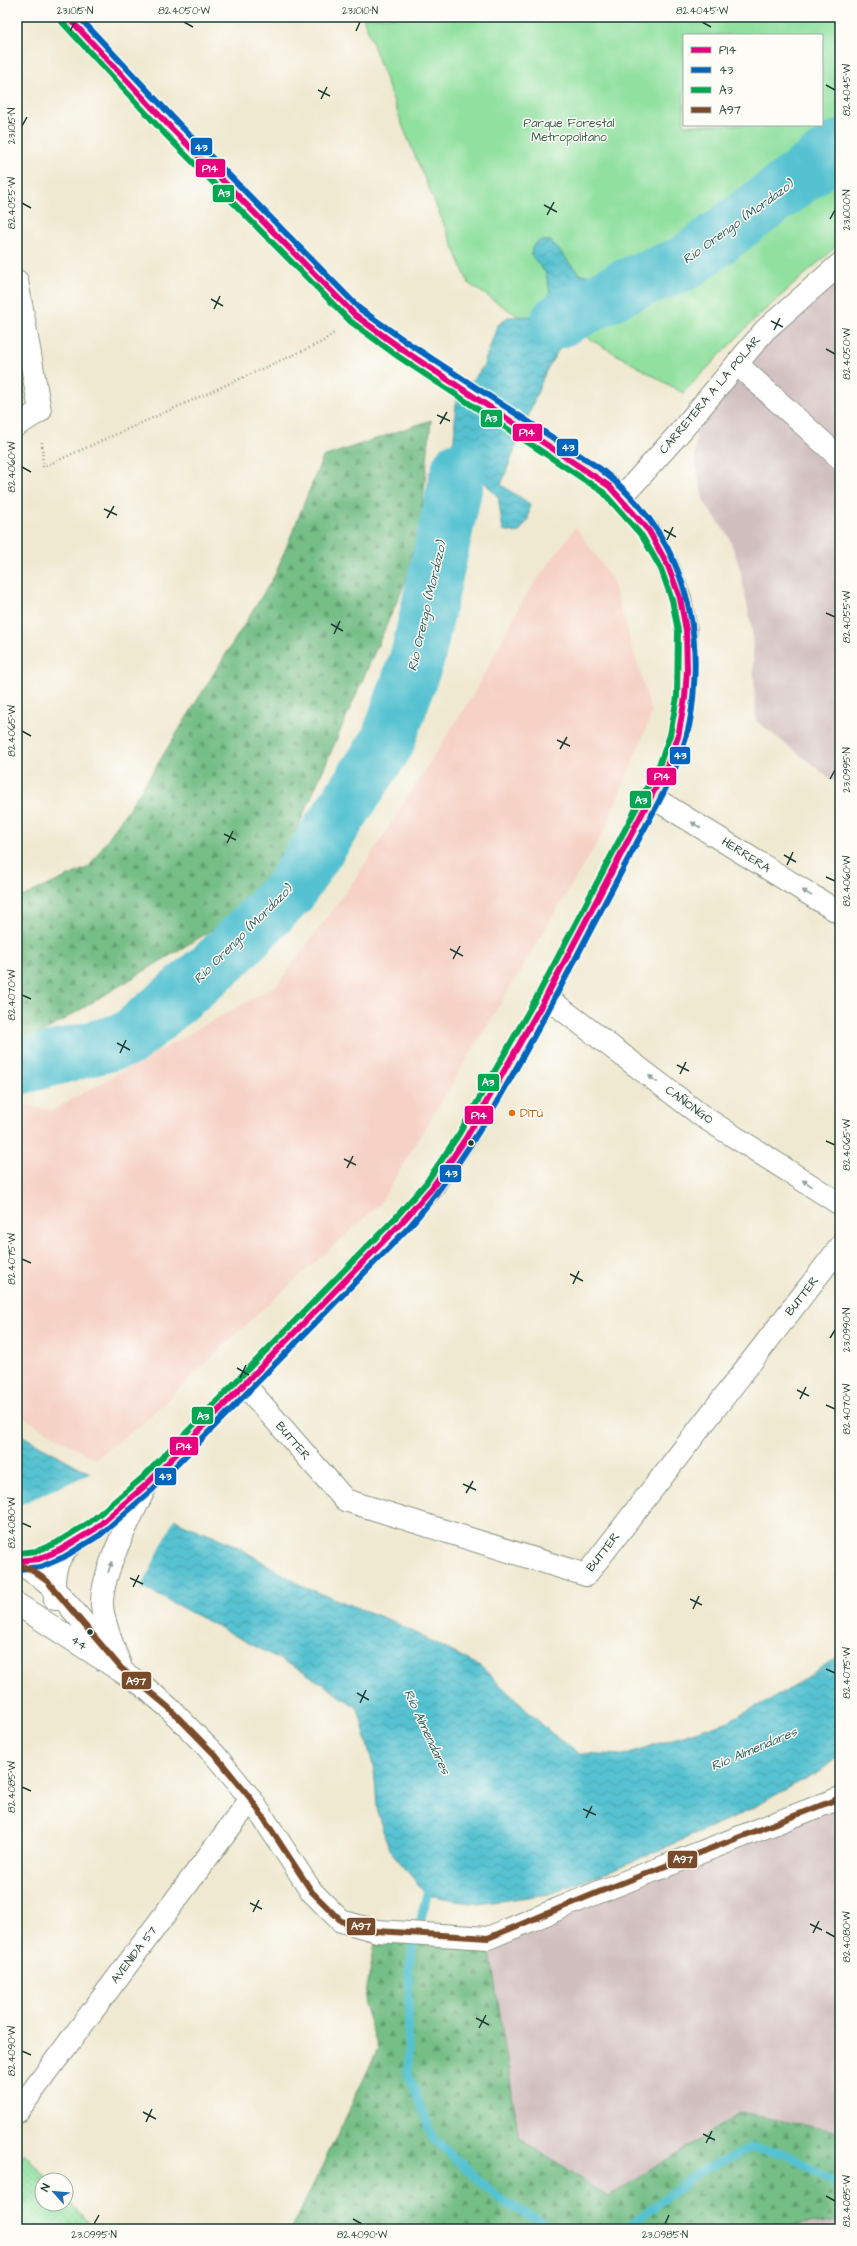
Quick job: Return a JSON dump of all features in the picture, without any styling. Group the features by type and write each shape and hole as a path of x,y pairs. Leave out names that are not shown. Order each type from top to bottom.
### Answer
{"main road":[{"path":"17,1562 49,1573 54,1553 95,1529 147,1484 403,1222 432,1188 466,1138 546,997 668,766 678,738 685,698 687,670 686,630 680,598 668,566 649,531 609,486 595,475 403,350 355,315 172,129 68,17"}],"street":[{"name":"CARRETERA A LA POLAR","path":"620,500 765,330 840,264"},
{"path":"17,281 40,411 17,425"},
{"path":"737,364 840,458"},
{"name":"HERRERA","path":"652,797 840,914"},
{"name":"CAÑONGO","path":"546,997 702,1116 840,1204"},
{"name":"BUTTER","path":"244,1384 345,1500 586,1575 840,1247"},
{"path":"121,1668 102,1605 107,1577 116,1549 147,1484"},
{"path":"17,1562 40,1575 49,1573"},
{"path":"49,1573 56,1612 63,1633"},
{"path":"49,1573 121,1668 141,1684"},
{"name":"44","path":"17,1604 141,1684 187,1725 215,1755 251,1799 312,1892 341,1921 377,1932 488,1938 599,1892 840,1798"},
{"name":"AVENIDA 57","path":"17,2112 251,1799"}],"path":[{"path":"40,411 43,467 322,342 355,315"}],"shaded area":[{"path":"840,264 840,786 756,721 752,630 740,569 729,537 704,502 695,460 697,412"},
{"path":"576,527 612,579 652,713 606,828 379,1205 253,1318 142,1424 95,1459 17,1414 17,1104 53,1110 278,984 358,875 474,693 527,593"},
{"path":"840,1798 840,2132 740,2113 608,2197 519,2138 488,1938"},
{"path":"840,2218 840,2229 769,2229 794,2223"}],"green space":[{"name":"Parque Forestal Metropolitano","path":"363,17 840,17 840,243 754,320 683,393 574,330 591,314 603,278 579,274 551,241 531,255 546,273 550,292 545,310 536,316 521,318 469,284 403,127"},
{"path":"431,420 418,553 268,896 17,1048 17,899 89,867 149,778 275,575 323,457"},
{"path":"377,1931 488,1938 519,2138 608,2197 740,2113 840,2132 840,2220 770,2229 292,2229 378,2049 364,2005"},
{"path":"24,2153 42,2172 34,2172 34,2212 74,2212 74,2207 95,2229 17,2229 17,2164"}],"water":[{"path":"539,241 551,241 579,274 603,278 626,286 591,314 561,346 545,373 501,485 530,504 528,520 518,533 503,530 498,497 483,481 475,482 474,497 460,512 459,522 461,543 441,543 423,539 429,473 448,450 454,440 456,401 483,367 497,326 508,317 536,316 545,310 550,292 546,273 531,255 533,246"},
{"name":"Río Almendares","path":"17,1433 185,1525 233,1544 304,1587 392,1621 480,1666 550,1732 579,1753 623,1755 726,1722 783,1693 840,1655 840,1755 824,1768 740,1815 608,1872 549,1894 479,1904 427,1895 389,1849 378,1815 374,1770 358,1708 304,1672 17,1521"}],"pier":[{"path":"94,1472 175,1517 141,1588 17,1524 17,1506"}],"waterway":[{"name":"Río Orengo (Mordazo)","path":"558,321 626,286 685,263 840,147"},
{"name":"Río Orengo (Mordazo)","path":"17,1068 128,1039 221,960 289,892 387,743 418,655 459,469"},
{"path":"430,1883 409,1967 408,2073 433,2138 500,2200 556,2229"},
{"path":"612,2229 628,2226 705,2169 750,2148 787,2154 833,2182 840,2181"}],"transit line":[{"name":"P14","path":"17,1561 39,1559 60,1550 95,1529 147,1484 403,1221 432,1188 466,1138 546,997 667,766 678,737 685,698 687,670 686,630 680,598 668,566 649,531 609,486 403,350 355,315 172,129 68,17"},
{"name":"43","path":"18,1569 41,1567 64,1557 100,1535 152,1490 409,1227 434,1197 479,1132 520,1063 665,789 681,753 689,727 694,685 695,653 692,622 685,592 675,564 661,537 644,512 623,489 599,468 408,343 360,309 178,123 79,17"},
{"name":"A3","path":"17,1553 37,1551 56,1543 90,1522 142,1478 397,1216 426,1183 459,1134 539,993 660,763 670,735 677,697 678,631 672,600 661,569 642,536 603,492 399,357 350,321 166,135 62,22"},
{"name":"A97","path":"17,1564 30,1569 47,1581 121,1668 168,1707 215,1755 251,1799 312,1892 341,1921 377,1931 488,1938 599,1892 840,1798"}],"place":[{"name":"DiTú","path":"512,1113"}]}
